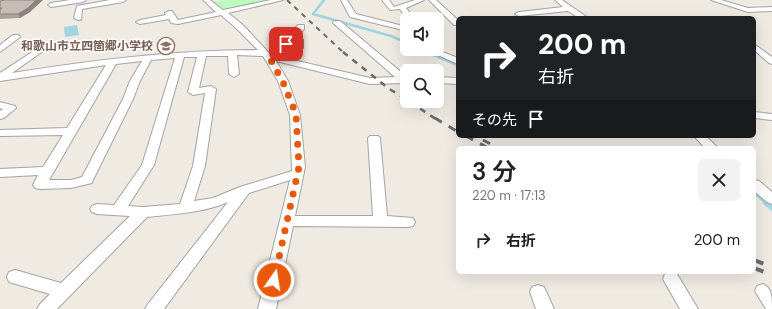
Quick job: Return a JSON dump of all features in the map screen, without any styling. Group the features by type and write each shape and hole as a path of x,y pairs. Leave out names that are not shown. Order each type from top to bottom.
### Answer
{"street":[{"path":"51,5 78,0"},
{"path":"78,18 79,7 123,0"},
{"path":"206,0 239,26 267,55 283,82 296,114 299,167 268,309"},
{"path":"140,22 170,14 174,21 178,22 280,0"},
{"path":"344,0 354,15 400,27"},
{"path":"385,0 392,9 402,8 421,0"},
{"path":"432,0 456,22"},
{"path":"558,0 569,10 580,16"},
{"path":"714,0 748,10 772,9"},
{"path":"402,8 405,12"},
{"path":"512,8 522,16 542,12 569,10"},
{"path":"542,12 549,16"},
{"path":"337,23 400,76"},
{"path":"267,55 286,44 301,27"},
{"path":"0,49 16,37"},
{"path":"0,78 43,47"},
{"path":"756,48 772,61"},
{"path":"232,53 234,74"},
{"path":"0,78 113,61 232,53 267,55 370,81 400,80"},
{"path":"184,208 199,166 211,90 193,92 202,54"},
{"path":"444,55 456,60"},
{"path":"118,210 148,165 180,56"},
{"path":"113,61 40,185 71,184 87,180 128,99 135,80 148,58"},
{"path":"444,80 456,81"},
{"path":"0,105 11,108 0,116"},
{"path":"756,115 772,117"},
{"path":"0,133 71,131"},
{"path":"374,138 380,221"},
{"path":"702,138 710,146"},
{"path":"0,174 47,171"},
{"path":"96,209 143,212 184,208 216,202 245,190 298,173"},
{"path":"756,186 772,200"},
{"path":"154,309 245,190"},
{"path":"46,309 143,212"},
{"path":"287,221 408,222"},
{"path":"15,277 63,291"},
{"path":"671,279 689,309"},
{"path":"538,292 545,309"}],"green space":[{"path":"228,0 274,0 225,10 212,2"}],"water":[{"path":"77,25 79,35 65,37 64,27"}],"building":[{"path":"36,0 28,8 18,14 0,14 0,10 2,8 0,8 0,1"},
{"path":"291,37 304,40 289,49 278,47"}],"waterway":[{"path":"324,0 313,14 391,36 400,40"},
{"path":"437,56 456,64"},
{"path":"756,194 767,203"},
{"path":"765,202 772,208"}],"railway":[{"path":"287,0 344,53"},
{"path":"343,52 388,88 436,119"},
{"path":"435,118 456,131"},
{"path":"470,138 484,146"},
{"path":"483,140 494,146"},
{"path":"756,261 772,267"},
{"path":"756,269 772,275"}],"place":[{"name":"和歌山市立四箇郷小学校","path":"166,46"}],"route":[{"path":"274,280 299,167 296,114 283,82 269,57 286,44"}]}
